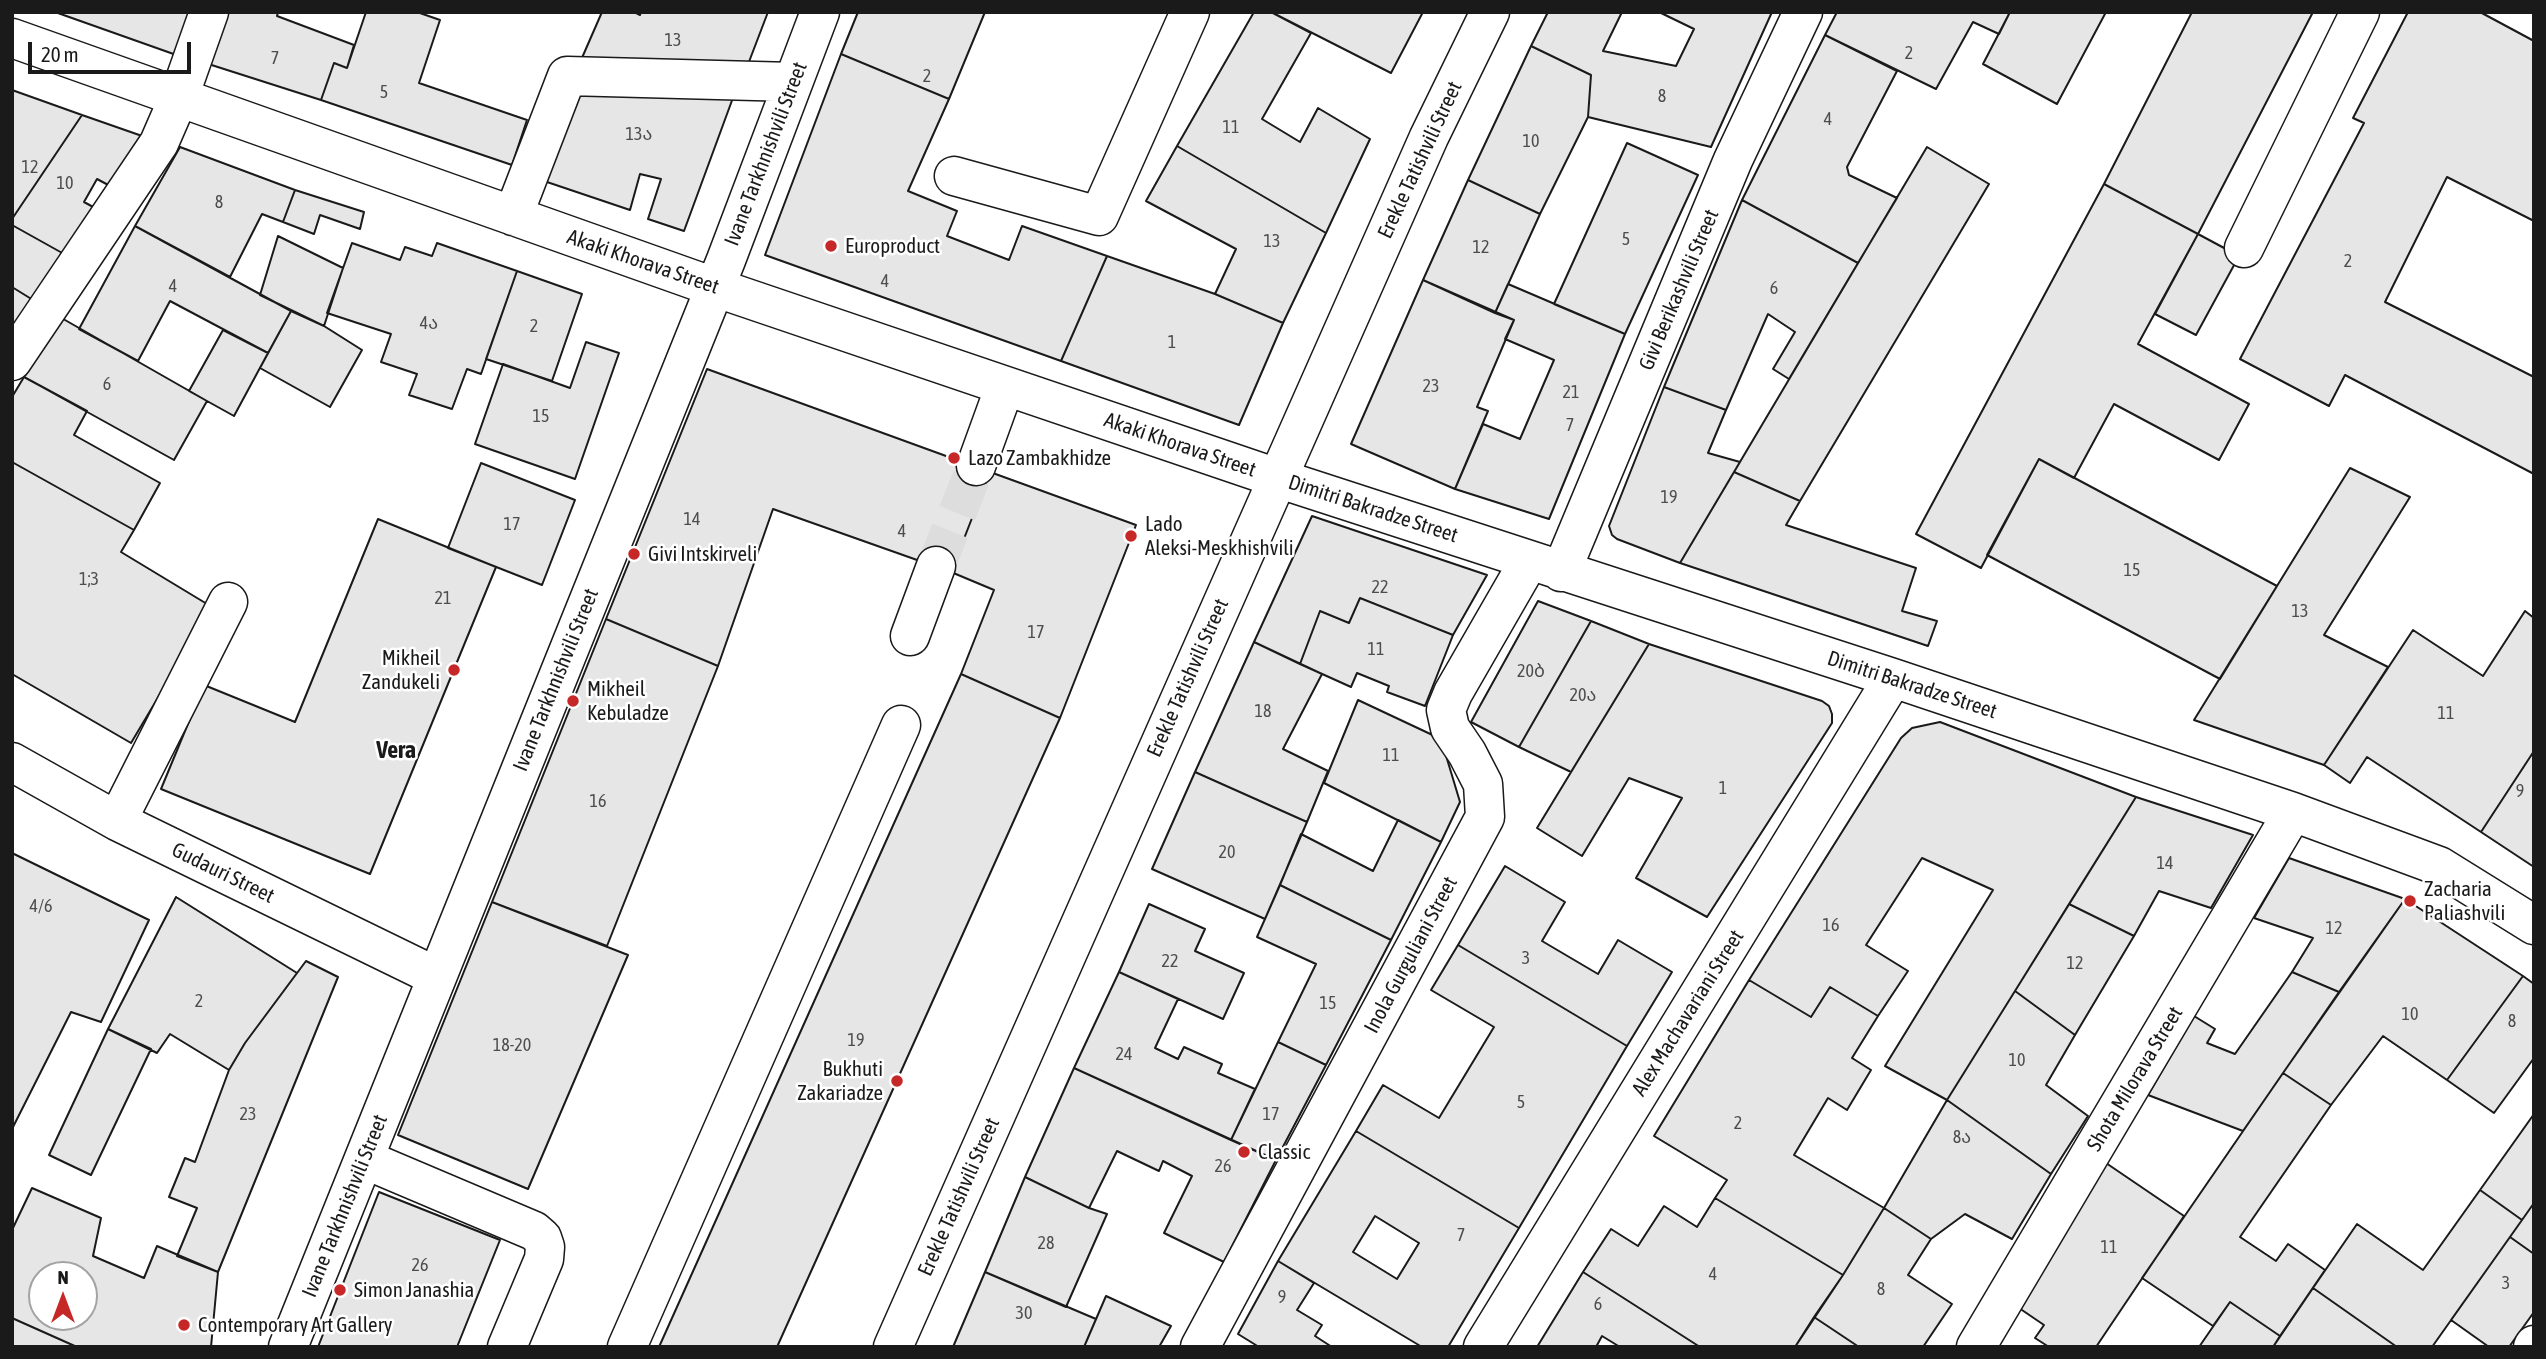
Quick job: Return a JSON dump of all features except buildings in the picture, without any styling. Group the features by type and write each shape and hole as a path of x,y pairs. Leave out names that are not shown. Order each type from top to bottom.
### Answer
{"street":[{"path":"12,362 159,143 179,97 209,12"},
{"name":"Ivane Tarkhnishvili Street","path":"288,1347 714,287 820,12"},
{"path":"954,176 1099,216 1190,12"},
{"name":"Erekle Tatishvili Street","path":"893,1347 1429,137 1490,12"},
{"name":"Givi Berikashvili Street","path":"1545,566 1803,12"},
{"path":"2245,248 2360,12"},
{"name":"Akaki Khorava Street","path":"12,38 714,287 1277,478"},
{"path":"513,216 567,76 793,82"},
{"path":"976,466 1005,386"},
{"name":"Dimitri Bakradze Street","path":"1277,478 1893,678 2293,812 2439,866 2534,925"},
{"path":"910,636 936,566"},
{"name":"Inola Gurguliani Street","path":"1200,1347 1485,817 1483,784 1450,728 1446,710 1453,693 1545,566"},
{"path":"117,821 228,601"},
{"name":"Alex Machavariani Street","path":"1483,1347 1893,678"},
{"path":"627,1347 901,725"},
{"name":"Gudauri Street","path":"12,762 117,821 437,977"},
{"name":"Shota Milorava Street","path":"1976,1347 2293,812"},
{"path":"364,1159 534,1231 542,1238 545,1247 544,1259 507,1347"}],"tunnel":[{"path":"936,566 976,466"}],"place":[{"name":"Europroduct","path":"831,246"},
{"name":"Lazo Zambakhidze","path":"954,458"},
{"name":"Lado Aleksi-Meskhishvili","path":"1131,536"},
{"name":"Givi Intskirveli","path":"634,554"},
{"name":"Mikheil Zandukeli","path":"454,670"},
{"name":"Mikheil Kebuladze","path":"573,701"},
{"name":"Zacharia Paliashvili","path":"2410,901"},
{"name":"Bukhuti Zakariadze","path":"897,1081"},
{"name":"Classic","path":"1244,1152"},
{"name":"Simon Janashia","path":"340,1290"},
{"name":"Contemporary Art Gallery","path":"184,1325"}],"district":[{"name":"Vera","path":"396,750"}]}
